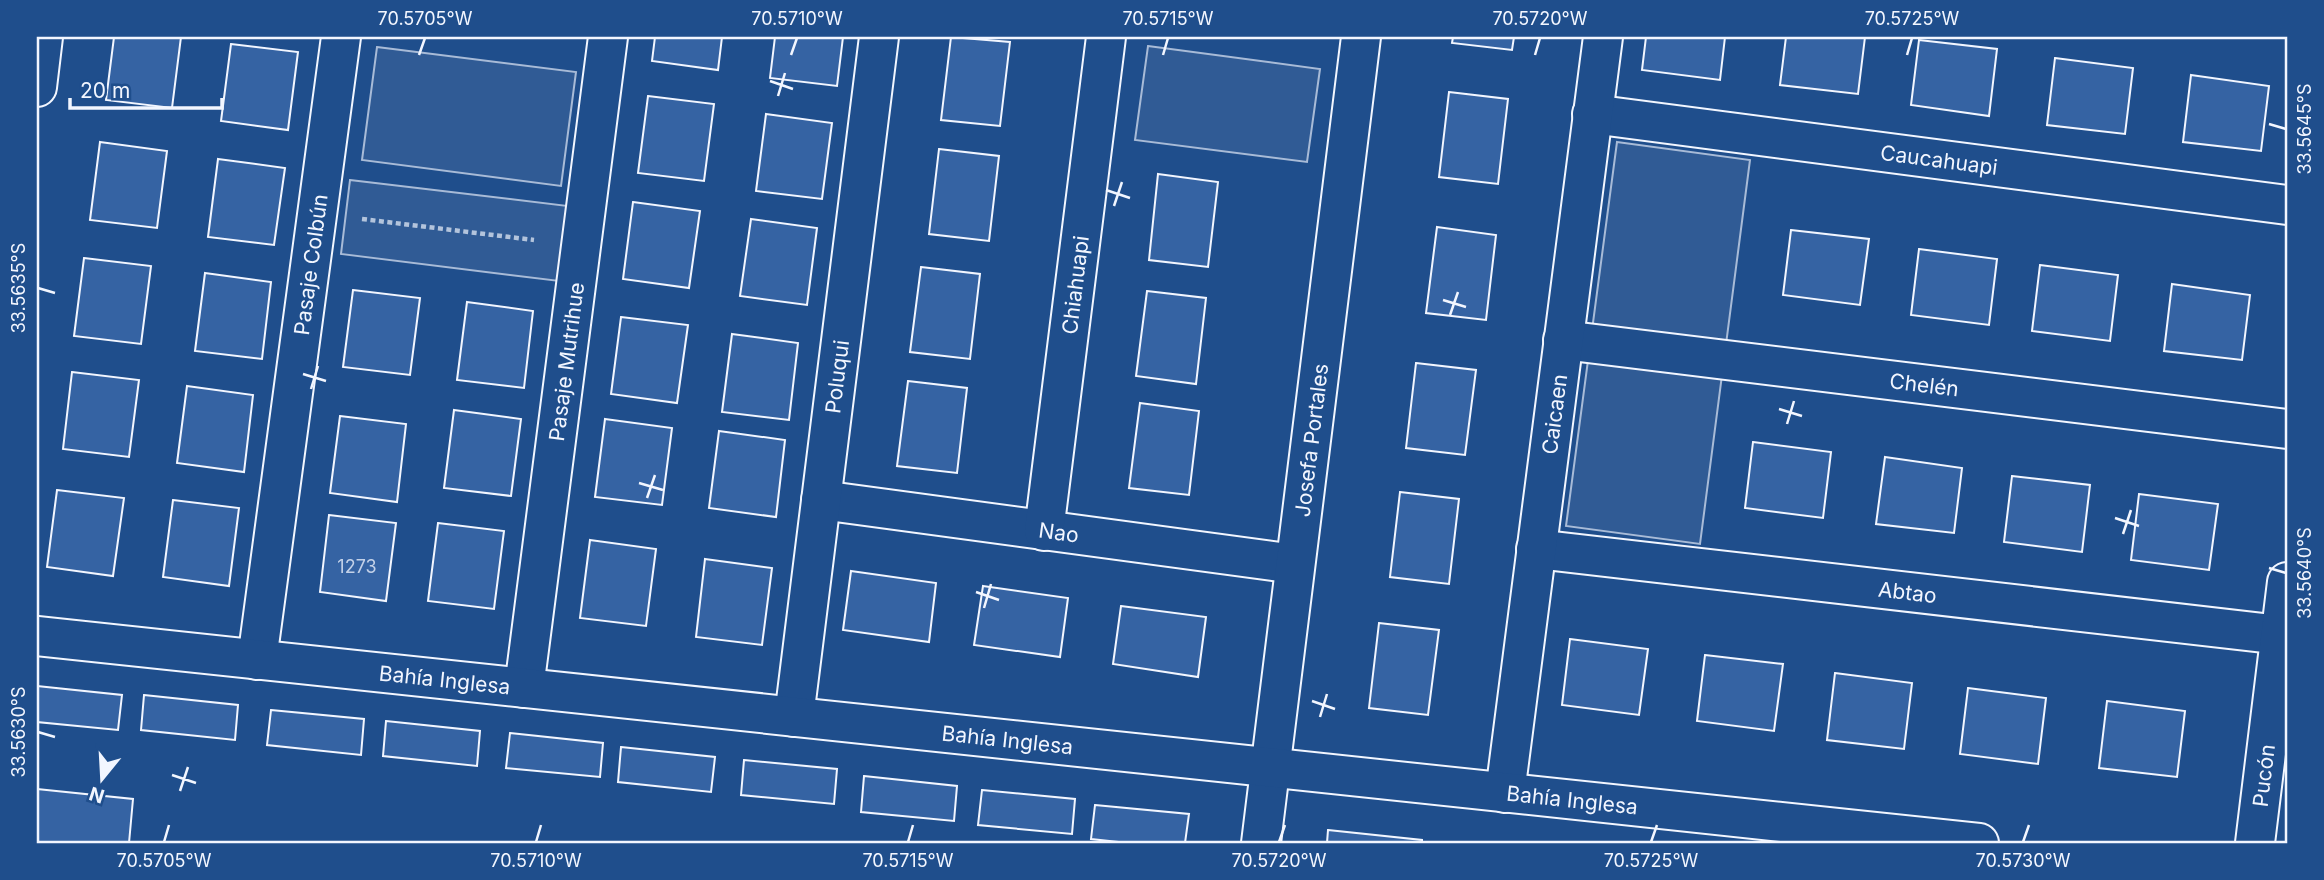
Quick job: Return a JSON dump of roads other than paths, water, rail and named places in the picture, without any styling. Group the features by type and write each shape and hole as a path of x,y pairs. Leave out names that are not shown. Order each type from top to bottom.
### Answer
{"street":[{"path":"37,87 43,37"},
{"name":"Pasaje Colbún","path":"257,660 341,37"},
{"name":"Pasaje Mutrihue","path":"524,688 608,37"},
{"name":"Poluqui","path":"794,717 879,37"},
{"name":"Chiahuapi","path":"1044,531 1106,37"},
{"name":"Josefa Portales","path":"1261,843 1361,37"},
{"name":"Caicaen","path":"1505,793 1603,37"},
{"name":"Caucahuapi","path":"1592,114 2287,205"},
{"name":"Chelén","path":"1563,340 2287,429"},
{"name":"Nao","path":"821,500 1295,564"},
{"name":"Abtao","path":"1536,548 2281,635"},
{"name":"Pucón","path":"2255,843 2287,582"},
{"name":"Bahía Inglesa","path":"37,636 1979,843"}]}
